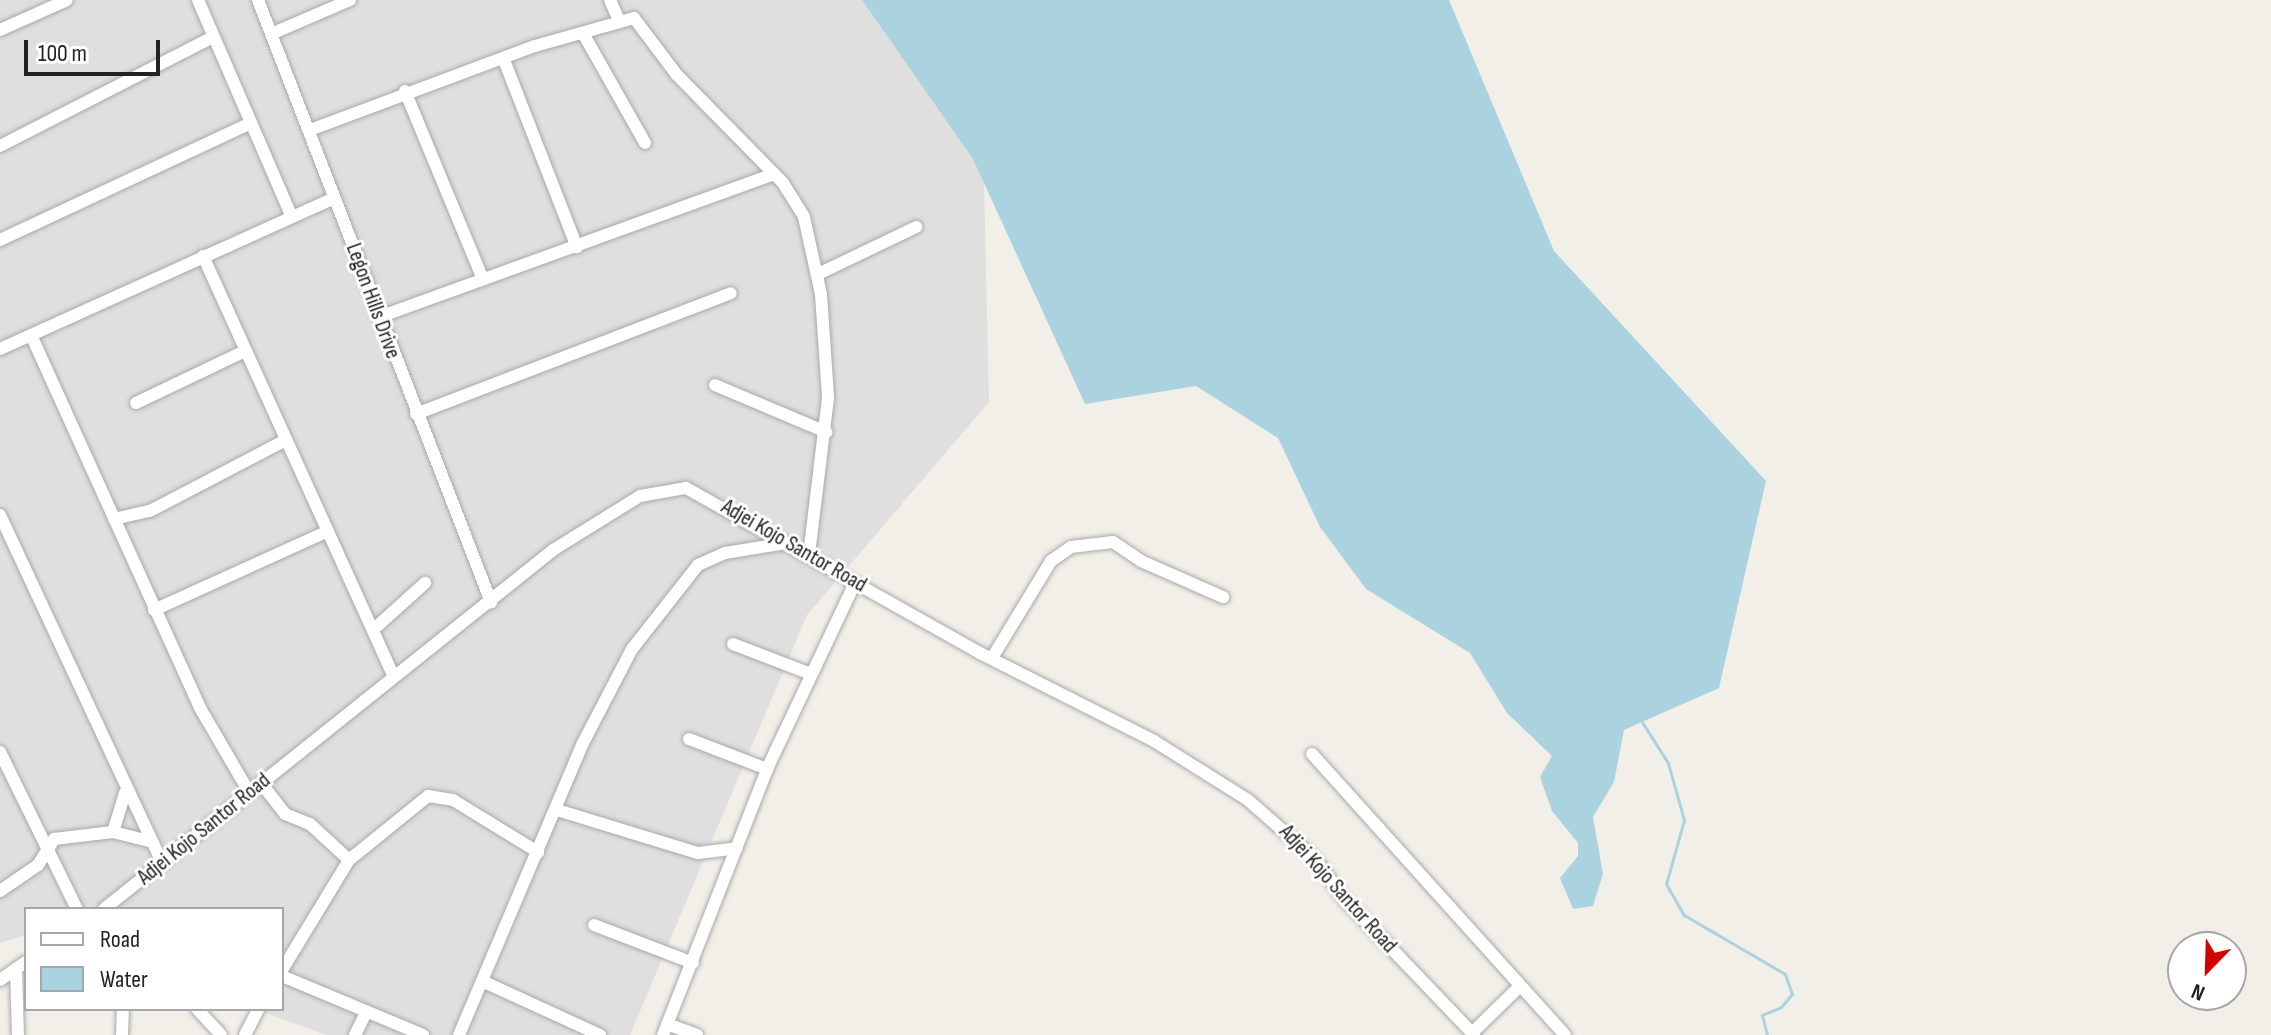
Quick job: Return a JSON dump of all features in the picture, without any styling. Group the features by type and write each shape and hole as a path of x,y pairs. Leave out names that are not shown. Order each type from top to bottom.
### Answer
{"street":[{"path":"0,30 67,0"},
{"path":"198,0 249,124 291,215"},
{"name":"Legon Hills Drive","path":"258,0 491,602"},
{"path":"271,34 350,0"},
{"path":"610,0 619,20"},
{"path":"310,130 405,91 504,60 535,46 584,35 619,20 634,18 677,75 774,174 804,217 818,274 826,432 809,555"},
{"path":"584,35 645,143"},
{"path":"0,146 213,37"},
{"path":"504,60 577,247"},
{"path":"405,91 483,279"},
{"path":"0,240 249,124"},
{"path":"379,317 774,174"},
{"path":"0,349 291,215 335,198"},
{"path":"818,274 916,227"},
{"path":"203,256 243,352 393,674"},
{"path":"416,414 731,293"},
{"path":"31,335 204,718 249,792"},
{"path":"136,403 243,352"},
{"path":"715,385 826,432"},
{"path":"114,519 150,511 286,440"},
{"name":"Adjei Kojo Santor Road","path":"107,907 393,674 491,602 570,538 640,496 669,488 705,494 855,583 1154,741 1273,818 1473,1034"},
{"path":"0,515 111,750 125,793 162,863"},
{"path":"154,610 328,531"},
{"path":"992,658 1051,561 1071,547 1113,542 1141,561 1223,597"},
{"path":"459,1035 612,680 685,576 725,553 787,543"},
{"path":"374,629 425,583"},
{"path":"697,1035 665,1029 767,769 808,673 855,583"},
{"path":"733,644 808,673"},
{"path":"689,739 767,769"},
{"path":"0,752 46,852 76,907"},
{"path":"1312,754 1565,1035"},
{"path":"261,783 285,814 310,824 349,860"},
{"path":"113,832 125,793"},
{"path":"284,967 349,860 428,796 453,800 538,852"},
{"path":"557,810 698,853 737,848"},
{"path":"0,891 38,865 54,839 113,832 149,841"},
{"path":"594,925 693,963"},
{"path":"0,980 21,965"},
{"path":"18,1035 21,965"},
{"path":"284,977 423,1035"},
{"path":"482,981 600,1035"},
{"path":"1473,1034 1520,986"},
{"path":"122,1035 123,1011"},
{"path":"199,1011 221,1035"},
{"path":"245,1035 257,1011"},
{"path":"355,1035 366,1012"}],"shaded area":[{"path":"0,0 974,0 980,7 989,402 807,615 630,1035 326,1035 260,1011 284,1011 284,907 24,907 24,936 0,943"}],"water":[{"path":"862,0 1449,0 1554,251 1766,481 1719,688 1624,730 1614,782 1593,817 1603,874 1593,906 1573,909 1560,878 1578,856 1578,843 1552,811 1540,777 1552,756 1507,713 1470,653 1366,589 1320,527 1278,438 1196,386 1085,404 973,159"}],"waterway":[{"path":"1642,722 1668,763 1684,820 1666,884 1684,915 1785,974 1792,994 1781,1007 1762,1015 1767,1035"}]}
